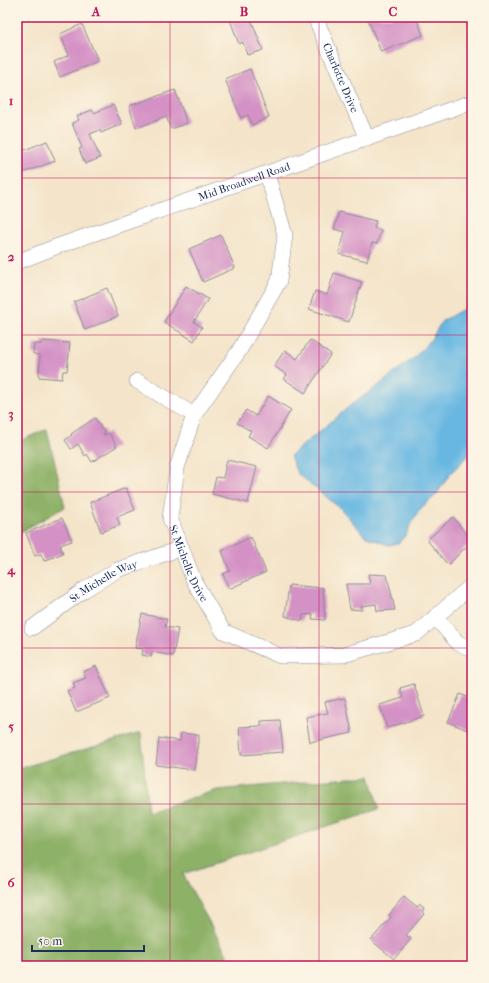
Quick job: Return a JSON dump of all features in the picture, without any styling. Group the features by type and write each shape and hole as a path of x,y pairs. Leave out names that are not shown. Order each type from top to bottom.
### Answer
{"street":[{"name":"Charlotte Drive","path":"315,17 367,139"},
{"name":"Mid Broadwell Road","path":"17,262 58,246 472,102"},
{"name":"St Michelle Drive","path":"267,174 285,235 279,281 239,351 194,415 177,468 170,518 194,581 223,631 280,656 343,655 416,634 472,585"},
{"path":"137,381 194,415"},
{"name":"St Michelle Way","path":"32,628 84,590 117,570 182,548"},
{"path":"436,617 458,644 472,649"}],"green space":[{"path":"47,429 65,507 17,534 17,442"},
{"path":"141,733 148,812 217,790 370,776 379,809 183,874 233,966 17,966 17,769"}],"water":[{"path":"471,305 472,452 450,474 436,495 421,508 406,535 399,543 389,545 366,537 341,509 297,473 290,456 350,406 415,357 432,338 442,321"}],"building":[{"path":"229,17 250,17 263,50 247,55 243,42 239,44"},
{"path":"367,17 416,17 423,35 381,52"},
{"path":"82,24 98,61 60,77 54,62 69,55 60,34"},
{"path":"250,69 269,117 252,125 248,115 241,118 225,79"},
{"path":"175,90 187,123 171,129 166,116 136,128 129,106"},
{"path":"113,105 122,124 101,133 100,130 90,134 100,158 85,164 79,149 82,148 72,123 79,120 77,116 92,110 94,113"},
{"path":"47,141 55,161 17,175 17,160 19,159 17,153"},
{"path":"339,212 376,221 374,228 381,230 377,244 372,243 367,261 339,254 345,232 334,229"},
{"path":"221,235 235,268 203,282 189,249"},
{"path":"334,273 362,282 349,322 309,309 315,291 327,295"},
{"path":"186,286 208,299 194,322 202,327 194,341 164,322"},
{"path":"107,288 118,316 85,330 74,302"},
{"path":"310,340 331,354 305,393 284,379 287,375 274,366 285,350 297,359"},
{"path":"42,341 70,343 67,371 63,371 62,379 39,377 40,355 33,354 34,344 42,344"},
{"path":"268,396 291,410 268,448 248,436 251,431 237,423 246,410 256,416"},
{"path":"95,418 101,430 103,429 105,433 103,434 109,433 117,446 92,462 87,454 85,456 78,444 71,449 65,440 72,435 71,434"},
{"path":"227,460 257,467 248,503 212,494 216,477 223,478"},
{"path":"126,488 135,510 117,517 120,525 101,532 90,502"},
{"path":"453,517 472,541 448,565 427,540"},
{"path":"62,518 72,541 60,545 63,553 44,561 41,554 35,556 26,533"},
{"path":"251,537 266,572 229,589 223,574 230,571 222,551"},
{"path":"368,574 387,575 395,610 377,611 376,604 361,606 362,610 350,609 346,584 370,584"},
{"path":"289,585 323,588 325,620 312,619 313,614 303,615 302,621 285,616"},
{"path":"142,614 167,619 165,627 178,629 173,656 152,652 151,657 142,655 143,649 135,648"},
{"path":"96,666 110,698 76,712 67,691 75,688 73,683 86,678 83,672"},
{"path":"414,684 424,716 387,728 380,705 403,698 400,688"},
{"path":"460,694 472,699 472,732 448,722"},
{"path":"345,698 352,733 310,742 306,717 328,713 325,702"},
{"path":"280,720 283,752 241,755 239,727 261,726 261,721"},
{"path":"181,733 199,735 194,770 156,765 159,738 180,741"},
{"path":"404,897 417,908 419,905 424,909 422,912 424,914 406,935 411,939 394,959 371,940 391,917 389,915"}],"waterway":[{"path":"17,960 22,966"}]}
